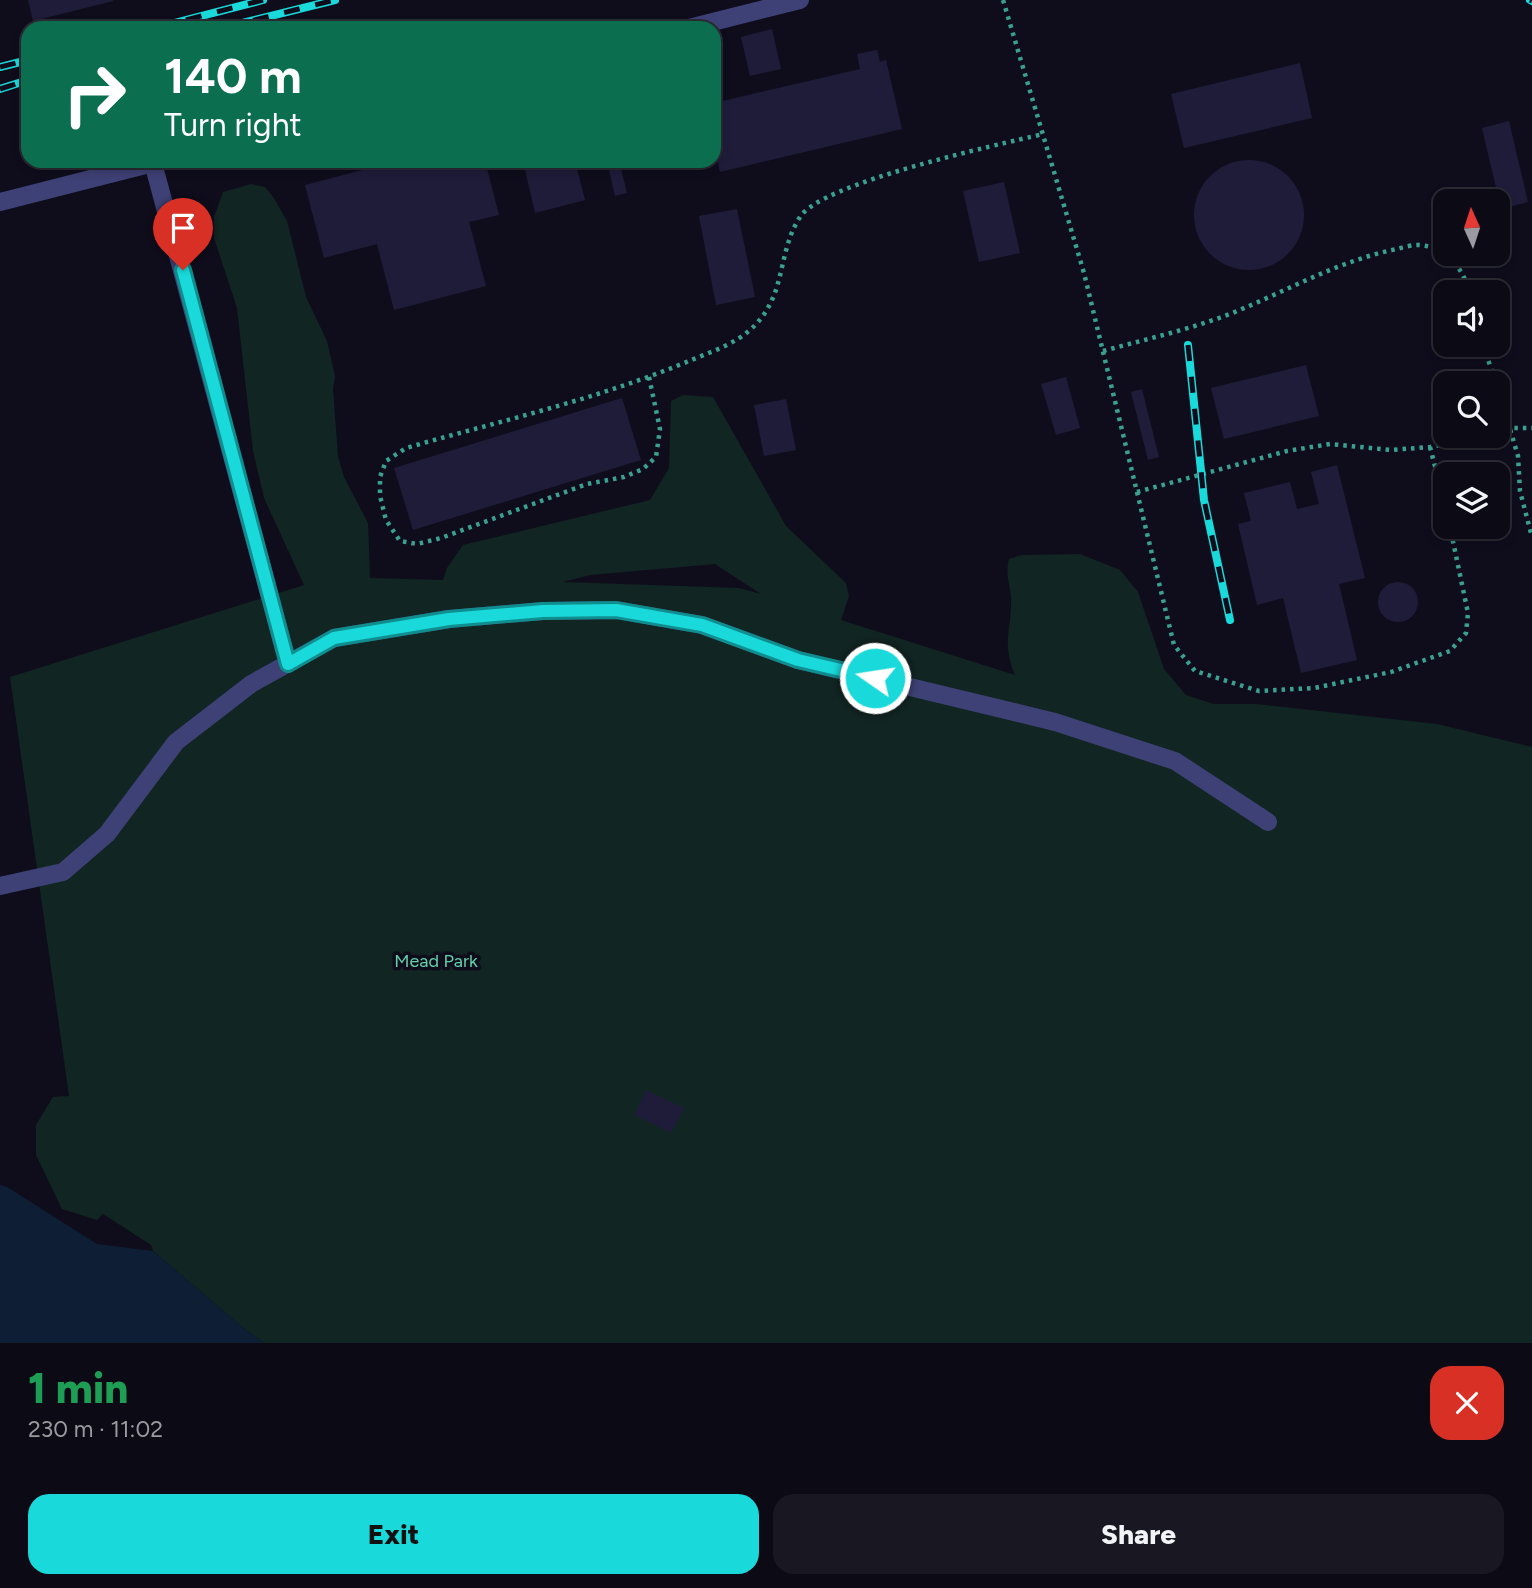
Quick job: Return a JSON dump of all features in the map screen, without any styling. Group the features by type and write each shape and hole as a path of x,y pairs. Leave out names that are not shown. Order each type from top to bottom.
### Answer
{"lane":[{"path":"717,21 800,0"},
{"path":"0,202 133,168"},
{"path":"159,168 288,664"},
{"path":"0,886 63,872 107,834 176,743 251,684 334,638 449,619 543,611 616,610 702,625 798,660 1055,722 1175,761 1268,822"}],"path":[{"path":"1003,0 1084,273 1174,645 1195,671 1259,691 1314,688 1391,672 1450,651 1466,633 1468,613 1453,539"},
{"path":"649,377 660,429 656,457 643,470 624,477 587,484 441,538 417,544 400,541 386,520 380,496 380,477 386,461 406,448 649,377 715,350 749,331 772,304 784,265 790,232 802,213 842,189 1043,134"},
{"path":"1103,351 1223,317 1369,254 1417,245 1438,250 1452,258 1466,280"},
{"path":"1532,428 1510,428 1518,456 1520,491 1532,537"},
{"path":"1137,492 1287,451 1330,444 1391,450 1433,446"},
{"path":"1430,447 1434,462"}],"green space":[{"name":"Mead Park","path":"251,184 265,187 287,221 306,297 327,341 335,376 333,389 338,456 344,477 368,523 370,578 443,580 447,568 463,545 650,500 669,468 671,401 683,395 713,397 786,526 846,583 849,596 841,620 1015,675 1008,644 1011,609 1009,559 1022,555 1080,554 1120,570 1138,592 1164,669 1186,695 1214,704 1257,704 1437,724 1532,747 1532,1343 264,1343 153,1251 151,1245 103,1214 97,1220 62,1209 36,1155 36,1125 53,1097 69,1096 10,677 304,585 264,498 253,451 237,308 214,238 214,217 223,192","holes":["715,564 761,594 739,588 563,582 590,575"]}],"water":[{"path":"0,1185 97,1244 153,1251 264,1343 0,1343"}],"building":[{"path":"28,0 113,0 113,1 33,21"},
{"path":"772,29 781,69 750,76 741,37"},
{"path":"877,50 880,62 886,60 902,129 720,172 721,101 860,69 857,54"},
{"path":"1300,63 1312,118 1184,148 1171,94"},
{"path":"1509,121 1528,202 1510,207 1510,189 1496,189 1482,128"},
{"path":"1249,160 1270,164 1288,176 1300,194 1304,215 1300,236 1288,254 1270,266 1249,270 1228,266 1210,254 1198,236 1194,215 1198,194 1210,176 1228,164"},
{"path":"370,168 487,168 499,215 469,222 486,286 394,310 377,244 324,258 305,185"},
{"path":"525,168 577,168 585,200 535,213"},
{"path":"609,168 621,168 627,193 615,196"},
{"path":"1004,182 1020,253 979,262 963,191"},
{"path":"737,209 755,297 716,305 699,216"},
{"path":"1306,365 1319,416 1224,439 1211,388"},
{"path":"1066,377 1080,428 1056,435 1041,384"},
{"path":"1142,389 1159,457 1148,460 1131,392"},
{"path":"622,398 641,460 413,530 394,468"},
{"path":"786,399 796,450 764,456 754,405"},
{"path":"1337,465 1365,578 1339,584 1357,660 1301,673 1283,598 1257,605 1238,524 1251,521 1244,493 1290,482 1297,509 1319,504 1311,472"},
{"path":"1398,582 1412,588 1418,602 1412,616 1398,622 1384,616 1378,602 1384,588"},
{"path":"646,1090 684,1108 671,1133 634,1115"}],"railway":[{"path":"182,21 263,0"},
{"path":"250,21 335,0"},
{"path":"0,67 21,62"},
{"path":"0,89 21,82"},
{"path":"1188,345 1204,500 1230,620"}],"route":[{"path":"183,270 288,664 334,638 449,619 543,611 616,610 702,625 798,660 875,678"}]}
